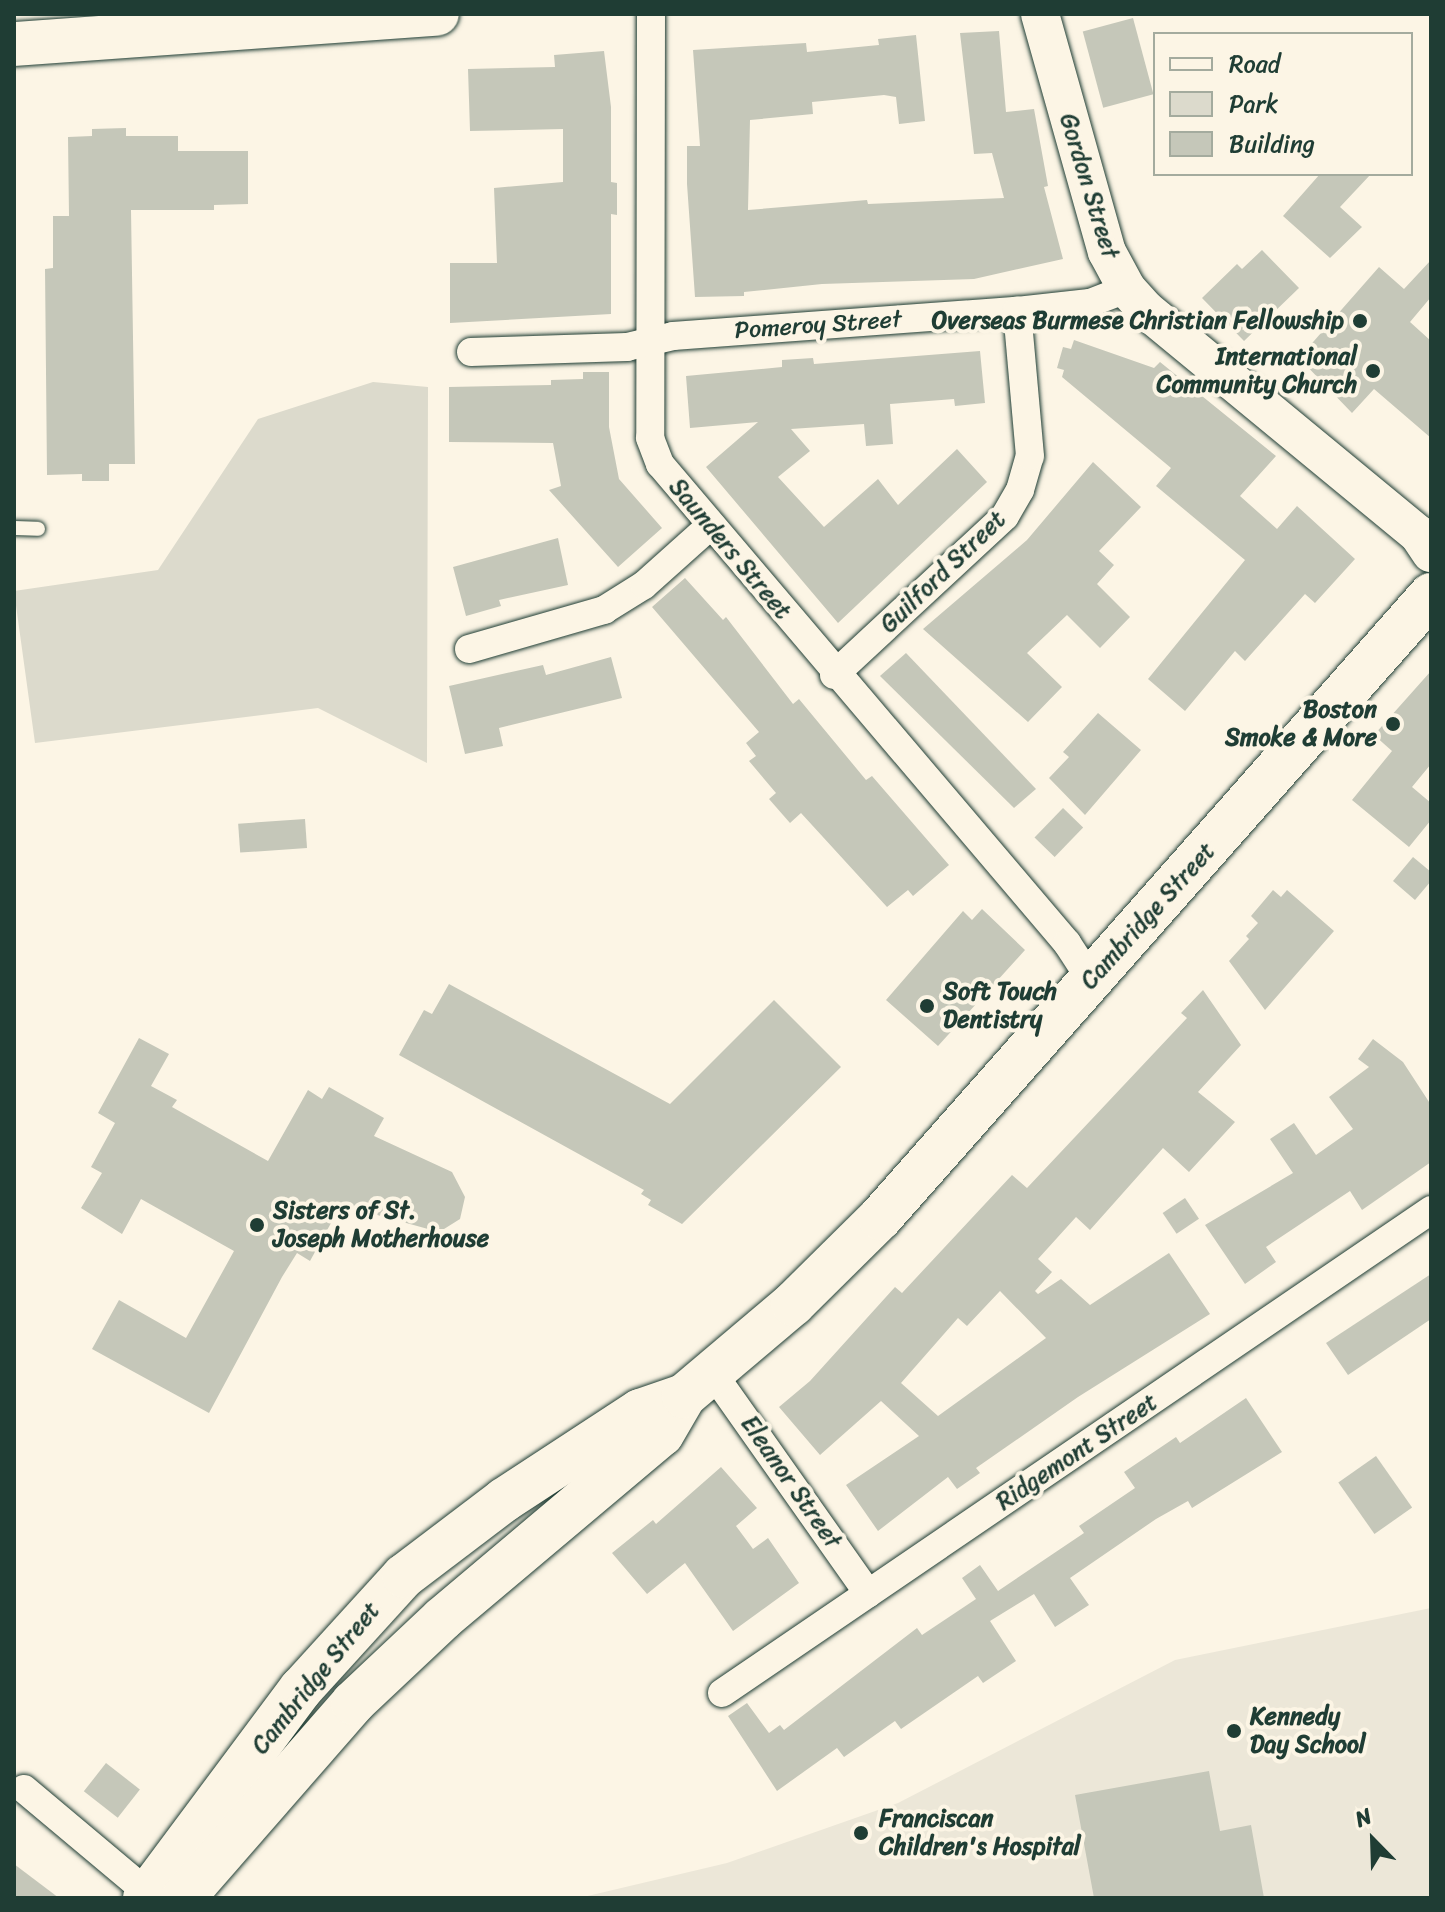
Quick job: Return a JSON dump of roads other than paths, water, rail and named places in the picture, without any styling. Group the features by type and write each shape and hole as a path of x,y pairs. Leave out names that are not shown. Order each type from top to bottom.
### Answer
{"main road":[{"path":"14,44 298,18 437,14"},
{"name":"Cambridge Street","path":"159,1896 442,1619 662,1434 698,1384 880,1218 1431,595"},
{"name":"Cambridge Street","path":"159,1896 301,1689 404,1576 462,1529 640,1411 698,1384"}],"street":[{"name":"Saunders Street","path":"651,14 650,438 660,464 834,675 1067,943 1091,980"},
{"name":"Gordon Street","path":"1040,14 1107,252 1127,289 1146,310 1418,534 1431,553"},
{"name":"Pomeroy Street","path":"471,352 650,343 673,336 1017,311 1090,303 1127,289"},
{"name":"Guilford Street","path":"834,675 1005,516 1020,490 1030,456 1017,311"},
{"path":"469,649 604,610 644,585 711,525"},
{"name":"Ridgemont Street","path":"722,1693 1431,1210"},
{"name":"Eleanor Street","path":"698,1384 868,1593"},
{"path":"24,1789 159,1896"}],"lane":[{"path":"14,528 38,529"}],"place":[{"name":"Overseas Burmese Christian Fellowship","path":"1360,321"},
{"name":"International Community Church","path":"1373,371"},
{"name":"Boston Smoke & More","path":"1393,724"},
{"name":"Soft Touch Dentistry","path":"927,1006"},
{"name":"Sisters of St. Joseph Motherhouse","path":"257,1225"},
{"name":"Kennedy Day School","path":"1234,1731"},
{"name":"Franciscan Children's Hospital","path":"861,1833"}]}
